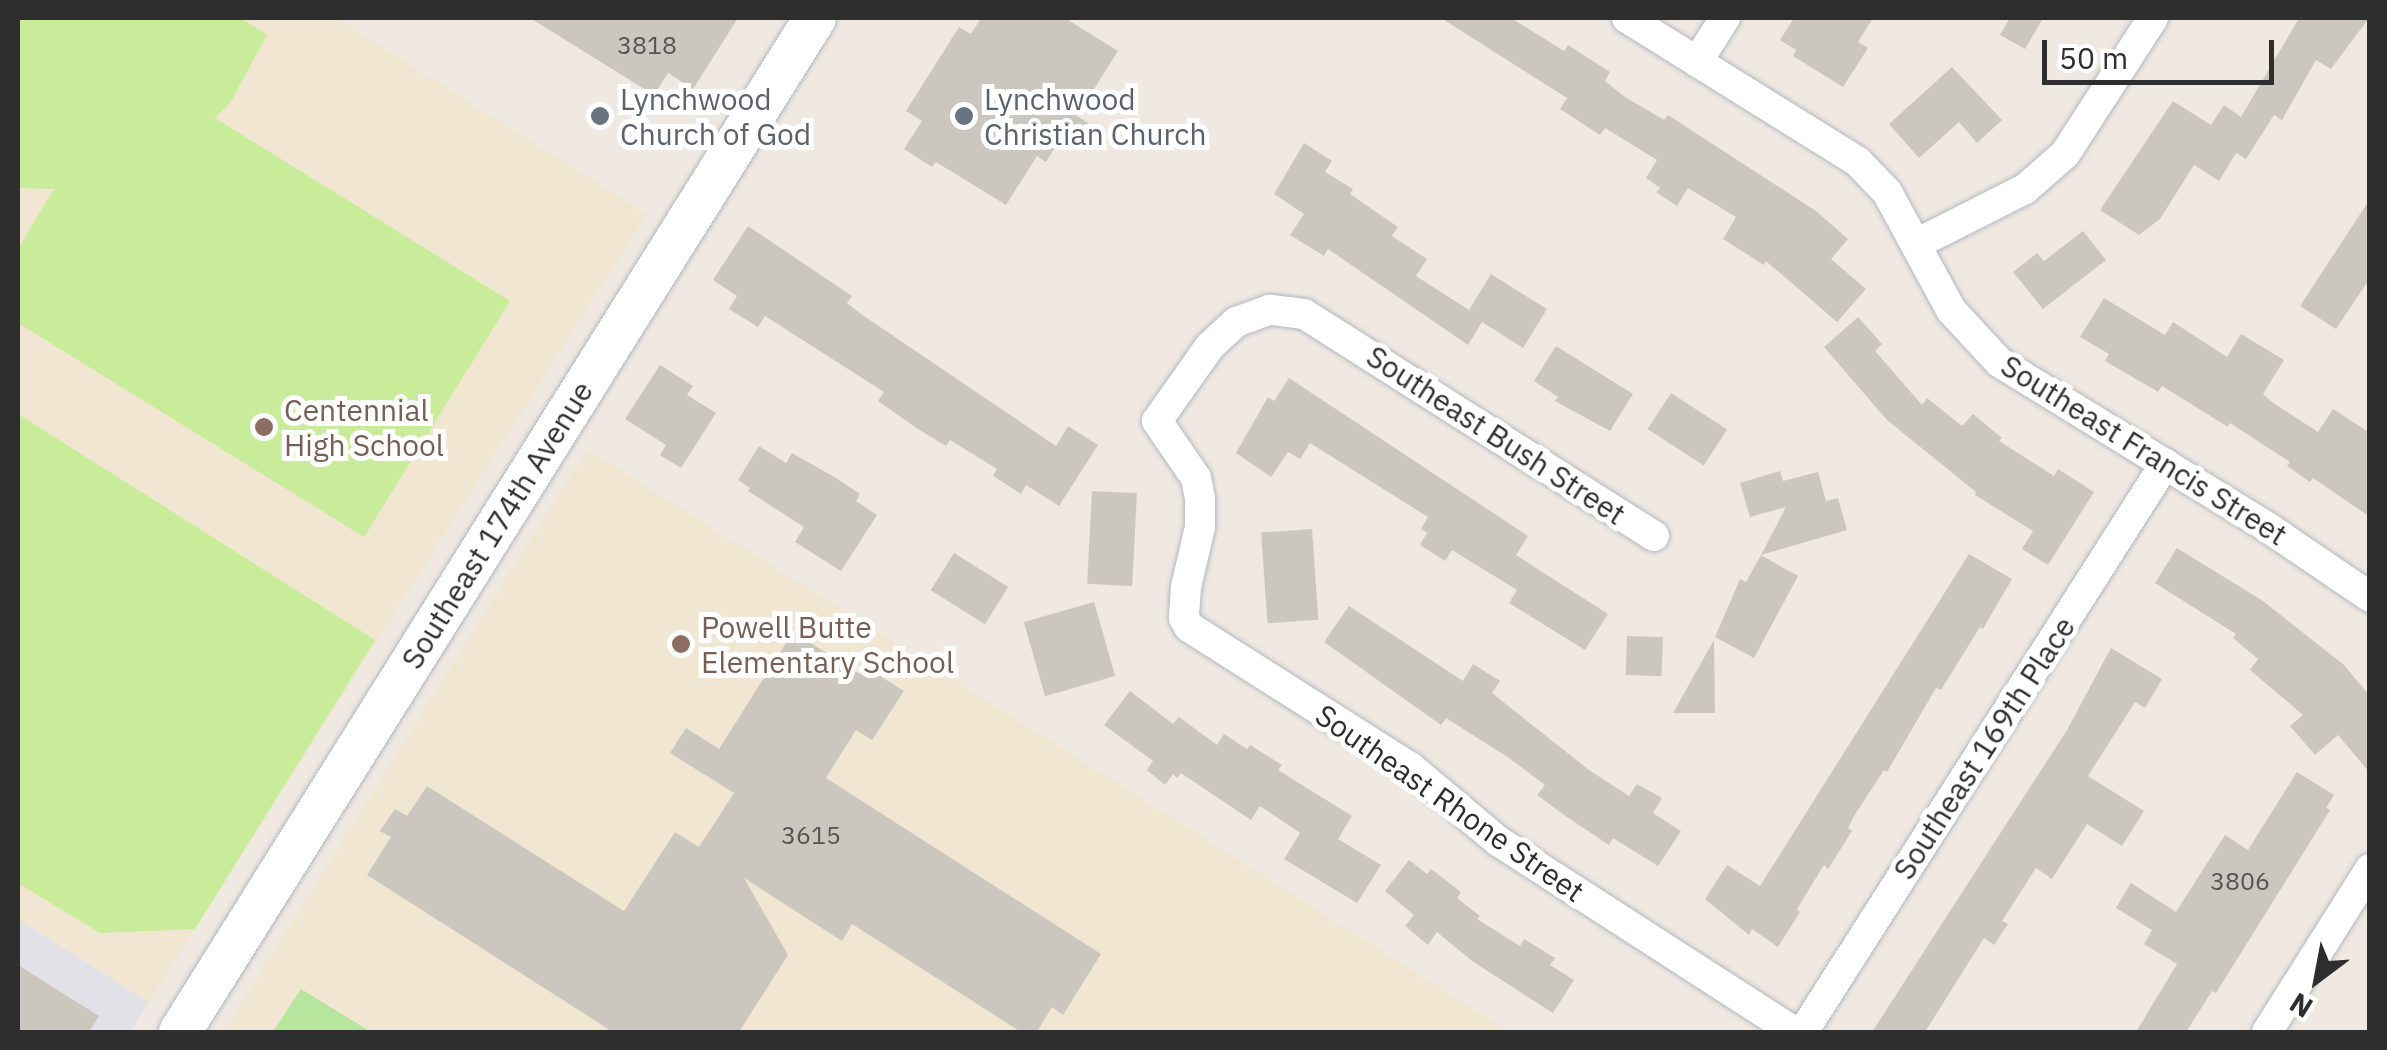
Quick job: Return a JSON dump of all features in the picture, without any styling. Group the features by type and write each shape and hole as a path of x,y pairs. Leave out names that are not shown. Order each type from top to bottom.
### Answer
{"street":[{"name":"Southeast 174th Avenue","path":"180,1032 815,18"},
{"name":"Southeast Francis Street","path":"1628,18 1858,162 1887,192 1952,310 1999,362 2370,596"},
{"path":"1698,62 1725,18"},
{"path":"1916,244 2024,188 2065,154 2153,18"},
{"name":"Southeast Rhone Street","path":"1338,334 1304,314 1269,310 1236,322 1210,346 1157,421 1196,478 1200,498 1200,527 1186,587 1184,618 1189,627 1410,768 1498,841 1794,1032"},
{"name":"Southeast Bush Street","path":"1338,334 1654,536"},
{"name":"Southeast 169th Place","path":"1803,1032 2166,464"},
{"path":"2267,1032 2370,868"}],"shaded area":[{"name":"Centennial High School","path":"18,18 336,18 647,214 149,1002 18,919"},
{"name":"Powell Butte Elementary School","path":"587,449 1206,839 1509,1032 223,1032"},
{"path":"18,919 149,1002 130,1032 18,1032"}],"green space":[{"path":"18,18 241,18 267,35 230,103 215,118 510,301 364,537 18,323 18,249 54,189 18,188"},
{"path":"18,414 375,640 195,929 100,933 18,883"},
{"path":"301,989 371,1032 273,1032"}],"building":[{"path":"530,18 738,18 693,89 668,73 654,95"},
{"name":"Lynchwood Christian Church","path":"981,18 1065,18 1118,51 1077,116 1099,130 1086,151 1062,136 1046,162 1037,156 1006,205 936,162 932,167 904,149 922,121 906,111 959,27 971,34"},
{"path":"1441,18 1511,18 1564,51 1568,45 1610,72 1605,81 1625,97 1664,120 1668,115 1816,211 1848,239 1831,259 1866,289 1837,322 1766,261 1764,265 1723,239 1736,217 1688,188 1677,206 1656,192 1660,188 1646,178 1657,160 1605,128 1600,135 1560,109 1567,98"},
{"path":"1794,18 1873,18 1858,42 1868,48 1843,87 1793,56 1796,50 1780,40"},
{"path":"2010,18 2043,18 2025,49 2000,35"},
{"path":"2299,18 2369,18 2331,69 2316,60 2282,120 2274,115 2246,159 2236,153 2219,181 2194,165 2160,219 2139,235 2100,210 2173,101 2211,125 2224,105 2241,117"},
{"path":"1952,67 2002,120 1977,143 1959,122 1919,158 1889,124"},
{"path":"1304,143 1332,161 1325,172 1353,189 1350,194 1398,227 1392,236 1427,259 1416,276 1469,310 1491,274 1547,309 1523,348 1482,322 1468,345 1328,249 1324,256 1290,235 1304,214 1274,194"},
{"path":"2370,199 2370,278 2336,329 2300,306"},
{"path":"748,226 852,296 847,303 861,314 1056,446 1068,426 1098,445 1059,506 1026,485 1021,494 993,476 997,469 950,440 946,446 918,429 878,401 884,392 765,316 758,327 729,309 737,296 713,280"},
{"path":"2083,231 2106,260 2043,309 2013,272 2037,253 2044,261"},
{"path":"2104,298 2165,335 2173,322 2227,357 2241,334 2284,360 2263,394 2272,402 2318,432 2333,409 2370,433 2370,517 2313,478 2310,482 2287,466 2290,462 2230,423 2228,427 2162,386 2158,392 2105,361 2109,354 2080,337"},
{"path":"1858,317 1882,344 1875,351 1922,405 1927,398 1962,426 1973,414 2002,438 1999,441 2054,476 2058,469 2094,492 2048,565 2022,549 2033,531 1975,495 1887,420 1824,347"},
{"path":"1556,346 1633,394 1610,431 1555,401 1558,397 1534,381"},
{"path":"660,365 693,386 687,395 716,413 681,468 660,455 666,445 625,419"},
{"path":"1289,378 1528,536 1516,555 1608,614 1585,650 1509,603 1517,590 1452,550 1445,561 1420,545 1427,533 1421,529 1428,517 1310,443 1300,459 1288,452 1271,477 1236,453 1268,397 1274,401"},
{"path":"1671,393 1727,429 1704,466 1648,429"},
{"path":"759,446 786,463 792,453 836,478 860,494 856,501 877,515 841,571 795,542 804,527 748,491 750,488 738,480"},
{"path":"1780,471 1783,481 1818,472 1826,501 1838,498 1847,530 1761,555 1786,507 1750,517 1740,483"},
{"path":"1092,491 1137,493 1132,586 1087,584"},
{"path":"1312,529 1318,620 1267,623 1261,533"},
{"path":"2177,548 2263,601 2344,665 2370,696 2370,773 2338,735 2315,755 2290,726 2303,715 2250,670 2258,659 2233,638 2236,634 2155,583"},
{"path":"954,553 1008,587 985,624 931,590"},
{"path":"1969,554 2012,579 1983,629 1980,627 1941,690 1936,688 1887,772 1884,770 1854,816 1848,828 1852,831 1828,869 1824,865 1778,947 1752,929 1749,935 1705,899 1727,865 1760,886"},
{"path":"1761,555 1798,576 1754,658 1715,637 1740,579 1746,582"},
{"path":"1094,602 1115,676 1045,696 1024,622"},
{"path":"1349,606 1463,681 1473,664 1500,681 1492,693 1589,770 1629,796 1637,784 1662,798 1653,813 1681,831 1658,866 1613,838 1609,845 1567,817 1537,795 1545,785 1509,758 1446,718 1441,725 1324,642"},
{"path":"793,632 860,674 864,666 904,691 872,740 856,730 826,778 1101,954 1063,1015 1052,1007 1037,1032 1021,1032 852,924 842,941 744,878 788,955 739,1032 613,1032 367,875 391,837 380,831 395,809 407,816 427,786 624,911 675,832 699,847 734,793 670,753 686,728 719,749"},
{"path":"1627,636 1663,637 1662,676 1626,675"},
{"path":"1714,640 1715,713 1673,713"},
{"path":"2111,648 2162,679 2145,708 2135,702 2088,776 2144,811 2122,846 2087,824 2052,879 2036,868 2002,921 2008,924 1994,945 1984,938 1925,1032 1872,1032 2067,730"},
{"path":"1130,691 1173,724 1179,717 1217,745 1224,734 1247,749 1250,745 1282,765 1278,770 1352,816 1338,839 1381,865 1357,903 1284,859 1300,833 1260,806 1251,820 1181,773 1177,778 1173,774 1165,785 1147,770 1153,761 1104,725"},
{"path":"2297,772 2334,795 2326,808 2330,810 2216,993 2212,991 2186,1032 2136,1032 2177,964 2144,944 2152,930 2116,908 2131,883 2176,912 2225,835 2248,850"},
{"path":"1409,860 1427,874 1431,869 1461,892 1457,898 1480,916 1477,919 1520,946 1524,939 1555,958 1550,965 1574,980 1553,1013 1472,961 1437,932 1428,945 1405,926 1414,915 1385,891"},
{"path":"18,965 99,1016 89,1032 18,1032"}],"place":[{"name":"Lynchwood Church of God","path":"600,116"},
{"name":"Lynchwood Christian Church","path":"964,116"},
{"name":"Centennial High School","path":"264,427"},
{"name":"Powell Butte Elementary School","path":"681,644"}]}
